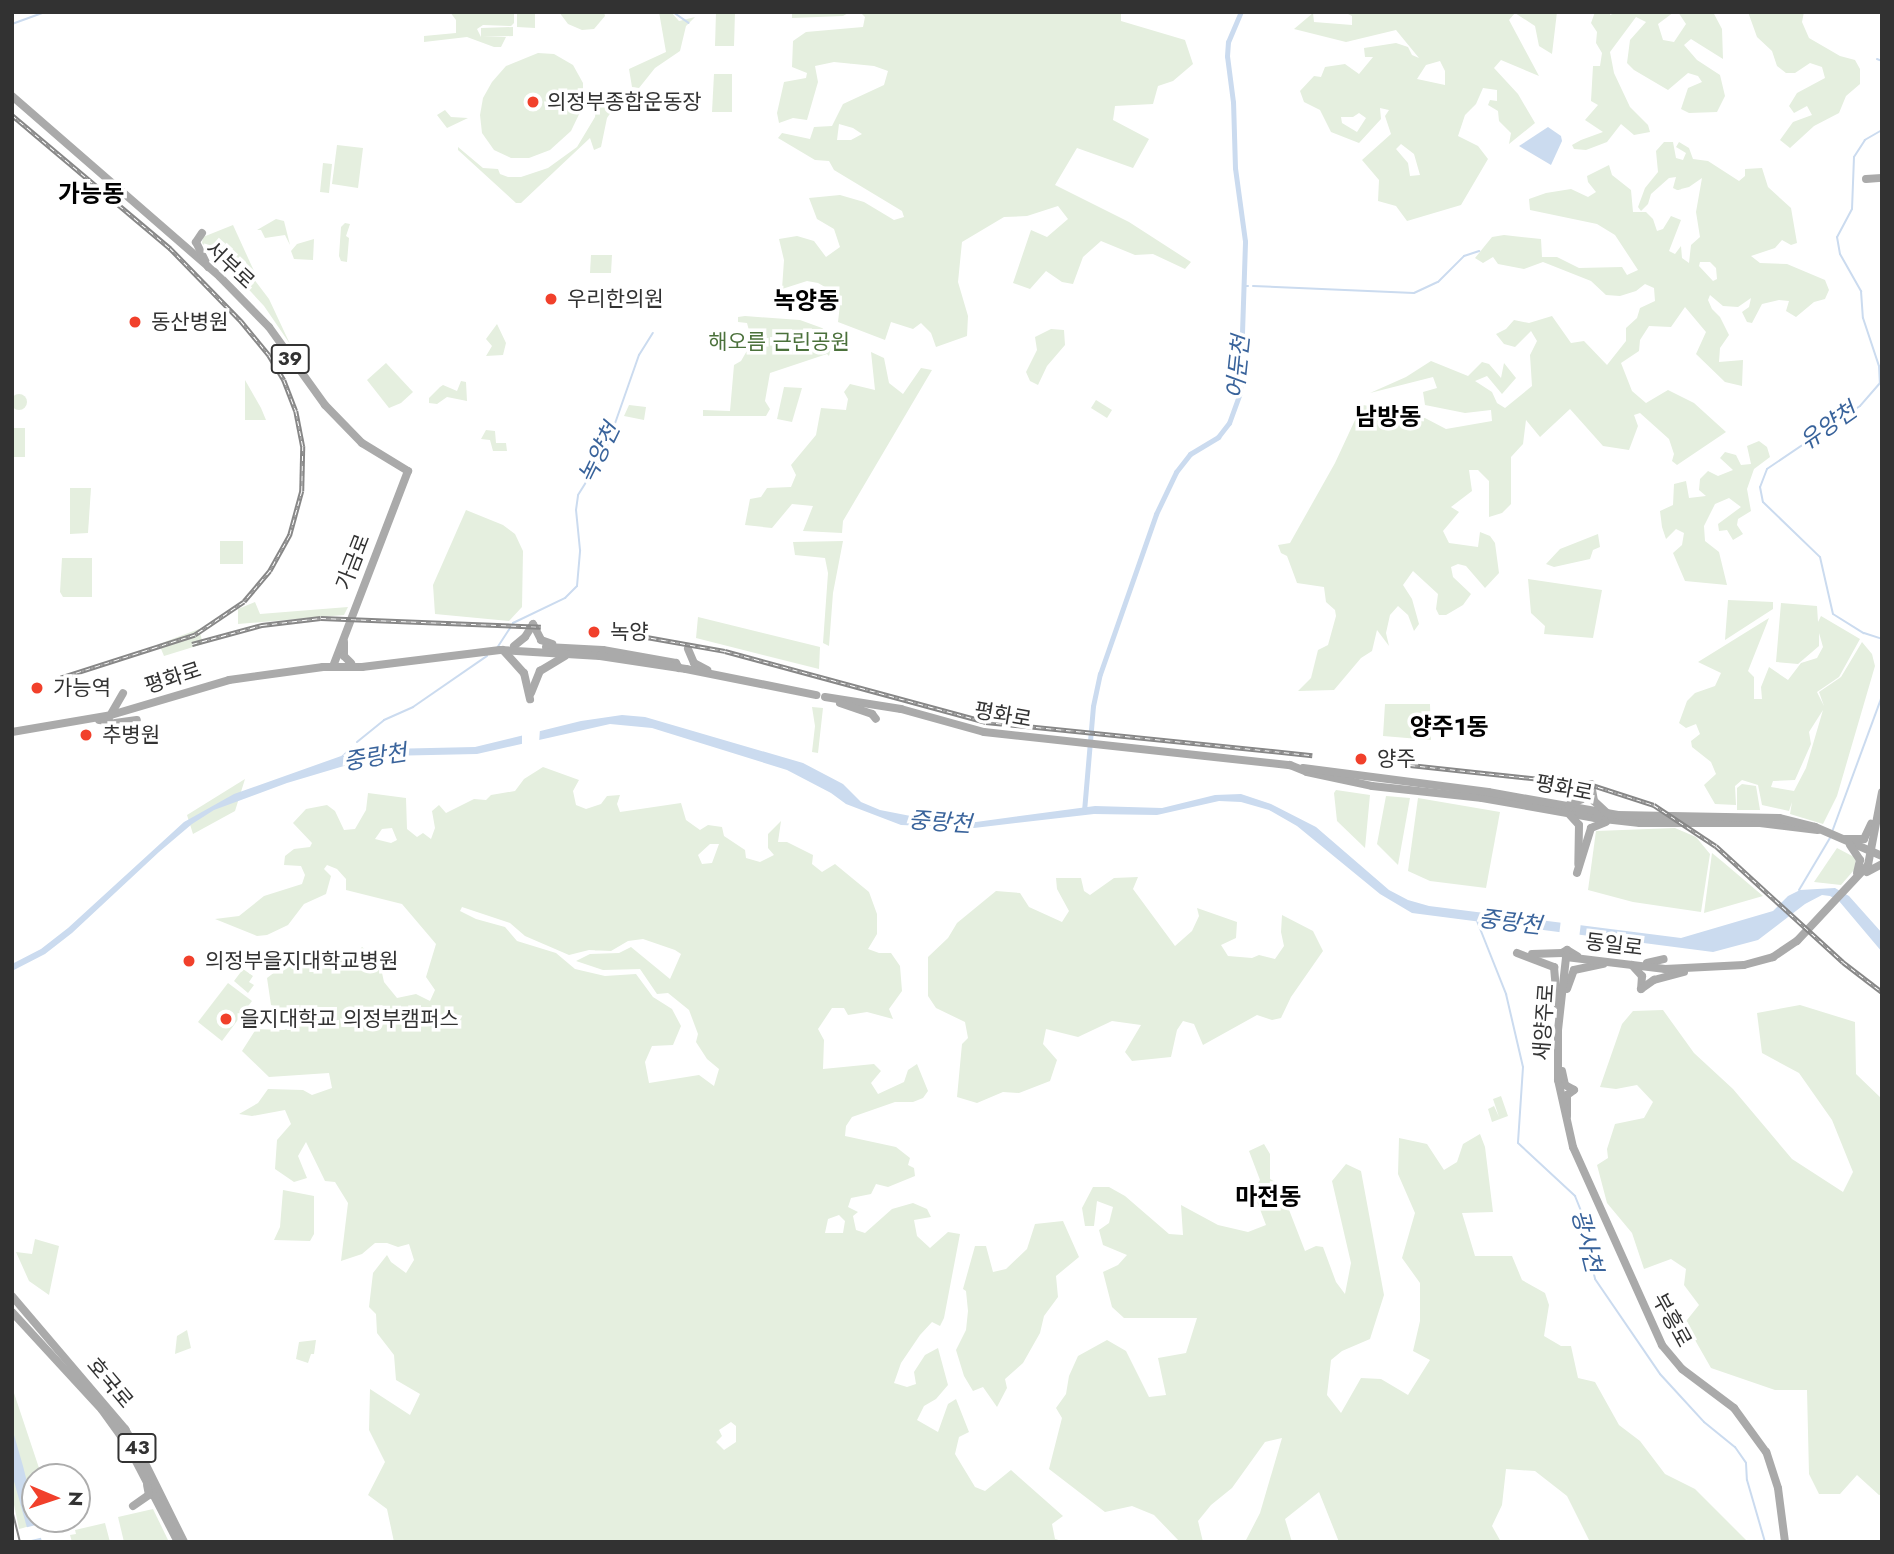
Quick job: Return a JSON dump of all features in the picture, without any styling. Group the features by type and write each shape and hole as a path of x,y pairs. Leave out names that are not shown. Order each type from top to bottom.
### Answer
{"main road":[{"name":"서부로","path":"12,96 208,267 265,323 325,405 362,443 408,471"},
{"path":"1866,179 1882,178"},
{"path":"202,233 195,242 208,267"},
{"name":"가금로","path":"333,666 408,471"},
{"path":"514,646 524,638 533,624 541,640 570,652"},
{"path":"344,635 344,656 348,664"},
{"name":"평화로","path":"497,650 514,646 570,652"},
{"path":"670,662 682,659 688,649 694,663 712,674"},
{"path":"497,650 524,673 531,696 540,671 554,659 570,652"},
{"name":"평화로","path":"12,732 82,720 111,722 222,681 348,664 497,650 586,652 670,662 680,668"},
{"name":"평화로","path":"586,652 901,709 984,732 1303,768 1307,772 1372,786 1566,809 1640,823 1760,823 1821,832 1882,856"},
{"path":"111,722 123,693"},
{"path":"824,697 870,713 876,719"},
{"path":"82,720 107,720 110,723 137,720"},
{"path":"1591,784 1594,801 1610,817 1591,828 1578,870 1579,825 1566,809 1582,799 1591,784"},
{"path":"1630,964 1642,976 1641,989 1654,980 1694,969 1744,965 1773,957 1797,941 1868,865 1882,792"},
{"path":"1841,840 1864,839 1879,806"},
{"path":"1877,820 1882,846"},
{"path":"1841,840 1860,860 1851,883"},
{"path":"1851,883 1882,864"},
{"path":"1532,954 1562,954 1567,950 1569,954 1597,960"},
{"path":"1517,953 1554,967 1559,1021"},
{"name":"동일로","path":"1566,957 1657,968 1694,969"},
{"name":"새양주로","path":"1559,1089 1559,1021 1566,957"},
{"path":"1630,964 1656,963 1665,958 1670,964 1694,969"},
{"path":"1561,1002 1574,970 1609,962"},
{"path":"1558,1060 1564,1083 1574,1090 1567,1095 1568,1133"},
{"name":"부흥로","path":"1559,1089 1568,1133 1605,1224 1662,1345 1696,1381 1734,1408 1766,1452 1778,1488 1785,1542"},
{"name":"호국로","path":"12,1296 125,1429 184,1542"},
{"name":"호국로","path":"12,1312 102,1410 138,1463 178,1542"},
{"path":"133,1506 149,1493 138,1463"}],"green space":[{"path":"450,12 514,12 514,23 511,26 483,25 477,29 481,37 481,28 513,27 513,36 482,37 506,37 501,47 467,37 424,42 424,36 456,33 456,20"},
{"path":"517,12 535,12 535,28 517,27"},
{"path":"559,12 604,12 605,16 594,29 582,30 568,24"},
{"path":"659,12 671,12 679,21 695,17 686,26 680,51 655,68 639,88 632,87 629,69 666,52"},
{"path":"716,12 735,12 734,46 715,46"},
{"path":"792,12 850,12 843,16 792,18"},
{"path":"860,12 1121,12 1121,21 1185,40 1193,64 1173,81 1158,86 1153,104 1115,106 1113,120 1149,139 1133,168 1077,148 1055,185 1129,222 1191,262 1185,269 1153,254 1135,255 1101,241 1083,257 1073,284 1062,282 1046,271 1030,289 1013,283 1031,230 1047,237 1068,219 1058,206 1027,216 1004,217 962,242 958,282 968,316 967,336 936,347 931,333 921,323 913,329 891,322 885,340 838,322 841,296 818,283 807,281 782,289 784,260 779,239 797,236 814,241 826,257 840,247 834,229 817,219 809,198 840,195 864,202 894,220 904,217 902,211 834,170 829,161 815,160 778,138 782,133 810,139 814,127 832,126 843,104 884,85 888,71 874,66 834,62 815,66 818,82 807,120 793,118 779,123 777,113 784,82 806,78 807,73 792,67 793,41 806,32 863,27 865,17","holes":["839,124 862,134 851,140 837,140"]},
{"path":"1344,12 1557,12 1552,54 1539,46 1535,26 1515,13 1509,20 1539,76 1501,60 1494,68 1518,94 1535,123 1509,144 1511,133 1499,121 1498,111 1488,105 1490,100 1497,101 1497,90 1483,88 1476,104 1465,115 1458,136 1478,146 1488,159 1461,205 1407,221 1396,206 1378,201 1379,180 1362,160 1391,134 1385,116 1389,110 1380,108 1381,119 1359,143 1331,132 1320,110 1304,102 1300,91 1314,76 1321,77 1325,67 1345,64 1359,74 1373,57 1365,57 1364,48 1396,43 1408,47 1412,55 1419,58 1396,30 1346,42 1294,29 1313,13 1314,22 1352,25 1352,16","holes":["1440,61 1445,71 1445,85 1417,79 1426,65","1359,113 1366,118 1357,132 1342,123 1341,117 1353,117","1401,144 1414,154 1420,175 1410,176 1408,163 1396,149"]},
{"path":"1595,12 1610,12 1610,15 1618,12 1674,12 1658,24 1663,40 1674,42 1686,24 1678,12 1713,12 1722,29 1723,59 1691,39 1684,45 1697,60 1720,75 1725,96 1717,112 1689,113 1681,109 1688,88 1702,82 1698,76 1688,73 1668,90 1627,63 1630,40 1646,22 1636,17 1610,52 1614,73 1630,107 1648,125 1650,132 1634,135 1621,124 1607,142 1586,150 1574,149 1572,145 1603,132 1585,120 1598,105 1591,101 1593,66 1600,66 1602,53 1596,43 1597,32 1591,23"},
{"path":"1748,12 1804,12 1802,22 1809,38 1840,56 1855,60 1860,69 1860,84 1846,96 1839,113 1814,126 1790,148 1780,140 1793,122 1812,115 1807,106 1794,113 1789,106 1797,93 1825,78 1822,67 1810,63 1795,73 1786,73 1777,66 1772,51 1757,37"},
{"name":"의정부종합운동장","path":"538,53 554,54 573,65 583,83 583,106 571,131 550,150 529,158 511,158 494,150 482,133 480,115 483,98 506,66"},
{"path":"714,74 732,74 732,112 712,112"},
{"path":"603,98 620,99 607,118 601,147 594,150 590,138 521,203 516,203 458,150 458,147 483,168 498,169 500,174 508,177 521,177 548,168 577,147 595,117 596,105"},
{"path":"445,110 451,117 468,118 447,128 437,115"},
{"path":"1664,142 1673,142 1676,158 1683,160 1686,153 1676,147 1679,142 1689,148 1693,159 1708,161 1739,181 1745,176 1745,169 1762,168 1768,187 1791,208 1797,243 1791,245 1782,240 1775,248 1751,256 1760,263 1787,264 1825,280 1829,290 1825,299 1814,302 1796,317 1786,311 1789,301 1762,304 1752,323 1747,322 1742,312 1749,307 1751,298 1738,307 1723,306 1710,295 1708,300 1712,309 1720,317 1729,335 1720,348 1719,362 1743,360 1742,386 1725,382 1696,354 1706,332 1685,307 1671,327 1649,326 1640,340 1639,351 1621,363 1632,391 1646,403 1668,390 1694,403 1726,432 1677,465 1672,461 1674,454 1669,439 1640,413 1634,415 1638,426 1629,450 1603,446 1570,409 1540,437 1526,420 1523,444 1511,457 1511,504 1502,513 1489,517 1489,481 1478,470 1469,470 1472,491 1451,507 1459,512 1443,531 1449,543 1478,547 1480,532 1490,536 1495,543 1499,573 1485,588 1466,566 1458,564 1451,567 1453,577 1471,594 1463,605 1446,615 1439,615 1436,609 1438,594 1413,571 1403,585 1412,599 1419,624 1414,631 1408,615 1398,606 1390,615 1386,633 1389,646 1377,630 1372,651 1361,658 1334,690 1298,691 1311,678 1318,650 1328,645 1336,616 1335,610 1326,602 1324,587 1297,583 1287,556 1281,553 1278,545 1290,543 1335,463 1362,405 1396,409 1408,418 1425,418 1446,429 1492,421 1491,410 1465,413 1425,405 1423,392 1437,388 1433,377 1370,393 1406,377 1431,361 1468,376 1482,362 1489,364 1501,378 1504,363 1516,378 1502,394 1487,376 1475,381 1492,392 1497,403 1505,408 1532,386 1530,355 1537,341 1531,331 1515,347 1504,344 1496,334 1506,329 1514,320 1529,323 1552,316 1571,343 1584,341 1607,365 1626,341 1626,328 1637,318 1640,308 1655,301 1654,288 1645,284 1636,291 1620,296 1606,295 1591,281 1543,262 1524,269 1498,264 1493,257 1483,263 1475,258 1492,237 1504,235 1541,239 1542,257 1557,257 1579,268 1622,267 1627,275 1638,270 1615,235 1597,224 1530,210 1529,199 1546,193 1571,189 1588,197 1596,192 1587,176 1609,165 1612,175 1631,190 1633,212 1646,212 1653,219 1657,231 1663,229 1671,216 1681,220 1669,251 1675,254 1681,246 1682,258 1689,263 1691,245 1700,237 1696,212 1702,178 1689,187 1677,190 1673,188 1676,177 1669,178 1651,194 1648,204 1641,211 1638,207 1645,188 1658,172 1656,151","holes":["1700,262 1710,262 1716,268 1717,279 1713,281 1699,266"]},
{"path":"337,145 363,148 358,188 332,184"},
{"path":"323,163 332,164 329,193 320,192"},
{"path":"276,219 284,221 290,245 285,235 265,238 261,230 257,230"},
{"path":"345,223 350,224 346,236 349,238 347,262 341,261 339,256 341,227"},
{"path":"233,225 254,271 239,277 228,271 202,243 203,237"},
{"path":"314,239 313,260 294,259 291,251 297,244"},
{"path":"591,255 612,255 611,273 590,273"},
{"path":"253,278 269,299 290,344 264,306 239,279"},
{"name":"해오름 근린공원","path":"738,317 800,320 822,328 842,342 837,342 837,348 831,348 829,356 827,354 770,373 765,401 770,409 766,416 703,416 703,410 730,411 734,365 741,361 752,342 747,323 738,322"},
{"path":"497,324 506,343 503,355 486,356 492,346 486,339"},
{"path":"1051,329 1064,330 1065,345 1047,366 1038,385 1030,381 1026,372 1037,350 1035,337"},
{"path":"871,352 884,358 889,383 903,394 921,368 932,370 843,521 842,533 803,531 813,506 792,504 772,528 745,525 750,499 761,497 767,488 791,487 796,475 791,465 816,435 821,408 846,410 848,399 844,392 850,384 875,390"},
{"path":"386,363 413,392 401,403 389,408 367,380"},
{"path":"245,380 261,408 266,420 245,420"},
{"path":"461,381 466,382 467,401 447,397 437,404 429,403 429,398 440,387 443,385 457,391"},
{"path":"784,387 802,388 792,422 777,419"},
{"path":"19,394 27,402 19,410 11,402"},
{"path":"1096,400 1112,410 1107,418 1091,408"},
{"path":"629,405 646,407 644,420 624,416"},
{"path":"12,428 25,428 25,457 12,457"},
{"path":"486,430 495,431 496,443 506,443 507,451 493,451 490,440 481,439"},
{"path":"1759,441 1767,447 1770,457 1754,469 1747,489 1751,511 1738,519 1737,525 1743,534 1733,540 1727,530 1719,531 1718,524 1741,507 1729,498 1715,504 1704,526 1705,541 1719,552 1727,585 1685,581 1673,553 1682,545 1684,533 1676,529 1666,539 1660,511 1673,505 1674,484 1686,481 1689,498 1706,496 1699,490 1700,479 1708,471 1718,476 1733,470 1720,458 1725,452 1736,455 1741,465 1751,464 1747,446"},
{"path":"70,488 91,488 88,533 70,534"},
{"path":"466,510 503,525 515,534 523,551 522,607 509,621 435,614 433,585"},
{"path":"1598,534 1600,547 1593,550 1590,559 1554,567 1546,564 1560,549"},
{"path":"220,541 243,541 243,564 220,564"},
{"path":"843,541 833,593 829,646 823,643 828,573 825,558 795,555 793,542"},
{"path":"62,558 92,558 92,597 63,597 60,592"},
{"path":"1528,579 1602,590 1593,638 1544,634 1545,626 1531,613"},
{"path":"1728,600 1773,602 1773,609 1725,640"},
{"path":"255,602 260,614 348,607 344,615 238,624 238,609"},
{"path":"1781,603 1817,606 1818,622 1821,616 1860,639 1839,677 1817,692 1824,706 1819,692 1841,677 1862,642 1872,654 1875,666 1837,796 1823,824 1790,814 1792,802 1789,811 1762,805 1758,785 1742,780 1735,786 1736,805 1715,804 1704,785 1716,774 1711,762 1692,747 1691,741 1700,734 1696,724 1686,728 1679,723 1687,701 1695,693 1715,686 1721,673 1698,662 1769,618 1748,671 1754,677 1754,699 1762,699 1761,687 1769,667 1788,680 1801,663 1817,658 1823,647 1819,633 1819,646 1798,664 1776,662","holes":["1823,710 1806,768 1794,791 1771,787 1773,781 1795,780 1811,744 1809,732"]},
{"path":"698,617 820,647 819,669 696,638"},
{"path":"199,629 203,644 164,656 159,644"},
{"path":"1385,704 1430,704 1431,740 1383,736"},
{"path":"812,707 823,708 818,753 812,752 815,726"},
{"path":"543,767 579,780 573,791 576,805 586,809 601,804 607,796 620,795 617,804 620,812 681,803 686,820 700,830 708,825 722,827 724,836 745,850 746,858 760,862 774,855 768,848 768,834 781,821 778,842 787,842 813,855 812,864 822,872 835,864 869,892 877,914 877,934 868,949 891,953 900,966 902,991 889,1009 893,1019 867,1012 848,1015 844,1008 832,1008 818,1029 824,1040 823,1069 874,1064 881,1071 871,1083 878,1094 904,1082 908,1070 917,1064 928,1091 923,1098 913,1102 895,1102 852,1117 846,1126 845,1136 896,1147 910,1158 908,1165 914,1168 915,1176 888,1187 876,1184 871,1194 851,1198 848,1207 858,1212 853,1216 856,1230 865,1233 892,1209 913,1203 927,1209 931,1217 914,1220 917,1236 930,1248 948,1232 960,1234 944,1318 940,1326 932,1322 920,1335 901,1363 894,1383 907,1387 916,1384 914,1372 925,1355 938,1348 948,1385 936,1399 924,1406 917,1420 938,1432 948,1404 956,1399 969,1432 959,1437 955,1454 975,1487 985,1491 1011,1470 1063,1516 1052,1524 1055,1539 1066,1542 394,1542 387,1509 368,1495 385,1462 369,1430 370,1389 410,1415 420,1394 396,1380 394,1355 377,1333 376,1314 369,1307 373,1273 387,1255 391,1262 406,1273 414,1260 409,1244 398,1247 375,1243 362,1254 341,1261 348,1203 335,1182 325,1181 306,1142 298,1156 307,1178 294,1182 275,1169 277,1140 291,1124 285,1110 252,1116 239,1114 258,1103 268,1089 303,1090 312,1095 332,1088 329,1073 269,1077 242,1051 256,1029 284,1030 305,1021 271,1005 267,978 288,962 342,957 353,969 353,957 362,947 379,959 384,982 397,998 416,994 430,1001 435,990 426,977 436,944 402,904 346,890 346,879 337,869 327,865 324,869 331,876 326,894 304,904 288,925 267,935 257,936 215,919 239,916 264,896 302,884 305,875 301,866 284,865 285,856 294,849 310,847 312,843 293,823 306,809 327,805 335,811 344,830 355,829 366,810 368,793 406,798 407,829 417,837 423,833 431,839 435,828 432,811 439,805 446,813 474,799 486,800 491,795 515,791 524,779","holes":["392,828 397,840 391,843 375,839 382,829","710,844 719,844 712,863 702,864 698,855","462,907 510,923 525,936 569,955 589,950 611,951 628,941 643,939 681,954 670,979 631,947 619,953 590,954 576,961 603,970 640,969 657,994 668,993 689,1010 698,1034 696,1042 707,1059 719,1069 714,1086 699,1075 649,1083 645,1062 652,1046 673,1045 681,1026 672,1009 653,997 636,974 605,976 575,969 556,953 517,941 505,927 476,919 460,911","839,1215 845,1221 843,1233 825,1233 828,1219","731,1422 736,1426 736,1442 724,1450 716,1442 722,1436 719,1430"]},
{"path":"245,779 235,811 193,834 187,815"},
{"path":"1742,784 1756,786 1760,810 1737,810 1737,788"},
{"path":"1336,790 1370,795 1365,848 1337,821"},
{"path":"1386,796 1410,798 1398,865 1377,844"},
{"path":"1418,798 1500,812 1486,888 1430,881 1408,871"},
{"path":"1675,828 1696,837 1710,854 1701,912 1633,902 1588,890 1596,831"},
{"path":"1837,848 1856,858 1854,870 1841,885 1814,882"},
{"path":"1712,853 1723,862 1763,896 1704,913"},
{"path":"1138,877 1133,889 1175,946 1192,931 1199,916 1197,908 1237,922 1236,938 1221,945 1228,956 1252,958 1259,955 1275,959 1284,946 1282,915 1313,931 1323,951 1291,997 1281,1018 1272,1020 1257,1015 1203,1045 1194,1024 1183,1021 1177,1030 1171,1057 1132,1061 1125,1052 1141,1025 1112,1021 1078,1037 1046,1029 1043,1044 1057,1060 1050,1081 1019,1093 1003,1092 977,1103 957,1097 962,1044 968,1038 965,1022 936,1008 928,996 928,957 948,938 957,923 996,891 1020,893 1029,907 1062,922 1069,911 1057,889 1056,878 1081,878 1084,891 1090,895 1114,878"},
{"path":"243,969 253,976 249,982 254,985 248,993 234,981"},
{"path":"228,983 252,1001 222,1041 198,1022"},
{"path":"1800,1005 1855,1022 1856,1074 1882,1099 1882,1494 1879,1495 1857,1475 1840,1494 1819,1494 1809,1474 1807,1390 1775,1390 1711,1368 1691,1333 1679,1330 1699,1305 1684,1285 1686,1269 1671,1259 1644,1269 1632,1233 1607,1203 1597,1165 1608,1158 1607,1149 1615,1124 1644,1118 1653,1102 1637,1085 1616,1089 1600,1087 1622,1024 1633,1011 1663,1010 1694,1053 1733,1089 1792,1159 1843,1192 1853,1172 1832,1120 1799,1073 1762,1053 1757,1013"},
{"path":"1501,1096 1508,1116 1492,1122 1488,1109 1494,1106 1499,1117 1493,1099"},
{"path":"1480,1134 1485,1147 1493,1212 1462,1213 1475,1256 1512,1256 1522,1280 1545,1293 1549,1305 1544,1336 1561,1346 1571,1346 1578,1378 1595,1382 1619,1425 1640,1441 1665,1474 1695,1489 1748,1542 1590,1542 1567,1496 1535,1471 1506,1469 1502,1505 1492,1526 1501,1542 1339,1542 1319,1492 1285,1519 1292,1542 1245,1542 1260,1513 1282,1438 1265,1442 1232,1488 1211,1505 1198,1521 1203,1542 1180,1542 1154,1515 1132,1506 1105,1512 1049,1469 1062,1418 1056,1408 1066,1394 1069,1376 1078,1356 1107,1340 1126,1351 1149,1397 1166,1395 1158,1358 1186,1353 1197,1318 1124,1318 1112,1307 1103,1272 1118,1265 1127,1255 1103,1245 1099,1230 1109,1223 1113,1207 1097,1201 1094,1226 1085,1226 1082,1208 1093,1187 1109,1187 1125,1196 1169,1234 1183,1235 1181,1205 1218,1225 1248,1232 1266,1225 1253,1191 1260,1180 1249,1151 1264,1144 1270,1154 1270,1179 1279,1184 1305,1251 1316,1246 1323,1247 1336,1282 1345,1294 1351,1263 1332,1181 1346,1164 1361,1171 1384,1295 1370,1339 1342,1351 1331,1360 1327,1395 1341,1413 1361,1378 1381,1379 1408,1395 1430,1360 1413,1351 1420,1321 1420,1283 1402,1258 1415,1213 1398,1174 1399,1138 1427,1144 1444,1170 1457,1162 1463,1144"},
{"path":"283,1190 314,1196 314,1234 310,1241 274,1240 280,1227"},
{"path":"1063,1221 1079,1257 1056,1276 1058,1297 1044,1316 1040,1333 1023,1363 1005,1379 1007,1388 997,1407 983,1387 973,1391 964,1376 956,1350 966,1330 968,1311 966,1291 963,1289 975,1246 986,1246 993,1272 1006,1269 1027,1249 1035,1224"},
{"path":"35,1239 59,1246 49,1295 29,1281 16,1252 32,1254"},
{"path":"187,1330 191,1348 175,1354 177,1336"},
{"path":"316,1340 314,1354 311,1354 308,1363 296,1359 299,1342"},
{"path":"12,1387 37,1463 21,1463 19,1529 12,1495"},
{"path":"153,1509 169,1542 124,1542 118,1517"},
{"path":"105,1523 110,1542 72,1542 70,1535 91,1533 91,1526"}],"water":[{"path":"1548,127 1561,136 1562,141 1551,165 1519,146"},
{"name":"중랑천","path":"622,715 645,717 803,763 843,784 861,802 880,810 931,820 976,822 1095,806 1162,808 1215,795 1241,794 1271,804 1316,827 1389,890 1408,900 1429,906 1681,938 1773,911 1788,896 1800,890 1835,888 1849,896 1882,933 1882,952 1839,901 1822,895 1805,904 1758,940 1713,952 1412,913 1380,894 1297,826 1269,810 1241,802 1219,801 1157,815 1094,814 974,828 901,825 846,804 787,770 652,728 610,724 477,754 385,756 364,760 287,783 214,810 192,824 159,852 72,933 45,954 12,971 12,964 41,949 68,928 184,822 234,794 344,755 386,749 475,747 581,721"},
{"path":"12,1428 22,1463 21,1506 12,1474"},
{"path":"28,1533 40,1533 42,1542 31,1542"}],"pier":[{"path":"540,728 539,744 522,748 522,732"},
{"path":"1561,919 1581,922 1579,939 1559,936"},
{"path":"25,1533 43,1533 44,1537 27,1541"}],"waterway":[{"path":"12,24 45,12"},
{"path":"673,12 689,23"},
{"name":"어둔천","path":"1084,811 1093,706 1100,674 1156,514 1176,472 1190,454 1218,437 1229,423 1240,393 1245,241 1235,168 1233,102 1227,56 1228,42 1241,12"},
{"path":"1877,59 1882,61"},
{"name":"유양천","path":"1882,130 1865,140 1854,157 1852,209 1837,237 1840,254 1861,291 1863,318 1879,366 1880,383 1860,406 1767,469 1760,487 1763,502 1820,557 1833,614 1864,633 1882,639"},
{"path":"1253,286 1414,293 1438,282 1464,256 1479,251"},
{"name":"어둔천","path":"1243,286 1248,286"},
{"name":"녹양천","path":"497,648 513,623 565,598 577,586 580,550 576,510 578,495 605,452 639,355 653,333"},
{"name":"녹양천","path":"357,742 384,720 413,707 487,656"},
{"name":"유양천","path":"1832,832 1882,696"},
{"name":"녹양천","path":"342,757 351,748"},
{"name":"유양천","path":"1799,890 1830,838"},
{"name":"광사천","path":"1477,921 1506,994 1523,1067 1518,1143 1575,1196 1585,1221 1585,1241 1595,1279 1660,1374 1704,1422 1735,1447 1746,1463 1747,1480 1765,1542"}],"tram line":[{"path":"12,1510 20,1542"}],"railway":[{"path":"12,115 170,248 241,321 269,355 284,380 296,411 303,446 302,491 290,535 270,571 244,602 195,635 61,678"},
{"path":"192,644 262,625 321,618 541,627"},
{"path":"641,636 725,651 986,722 1312,755"},
{"path":"1410,765 1589,784 1654,805 1716,846 1843,962 1882,992"}],"place":[{"name":"의정부종합운동장","path":"533,102"},
{"name":"우리한의원","path":"551,299"},
{"name":"동산병원","path":"135,322"},
{"name":"녹양","path":"594,632"},
{"name":"가능역","path":"37,688"},
{"name":"추병원","path":"86,735"},
{"name":"양주","path":"1361,759"},
{"name":"의정부을지대학교병원","path":"189,961"},
{"name":"을지대학교 의정부캠퍼스","path":"226,1019"}],"district":[{"name":"가능동","path":"91,194"},
{"name":"녹양동","path":"806,301"},
{"name":"남방동","path":"1388,417"},
{"name":"양주1동","path":"1449,727"},
{"name":"마전동","path":"1268,1197"}]}
